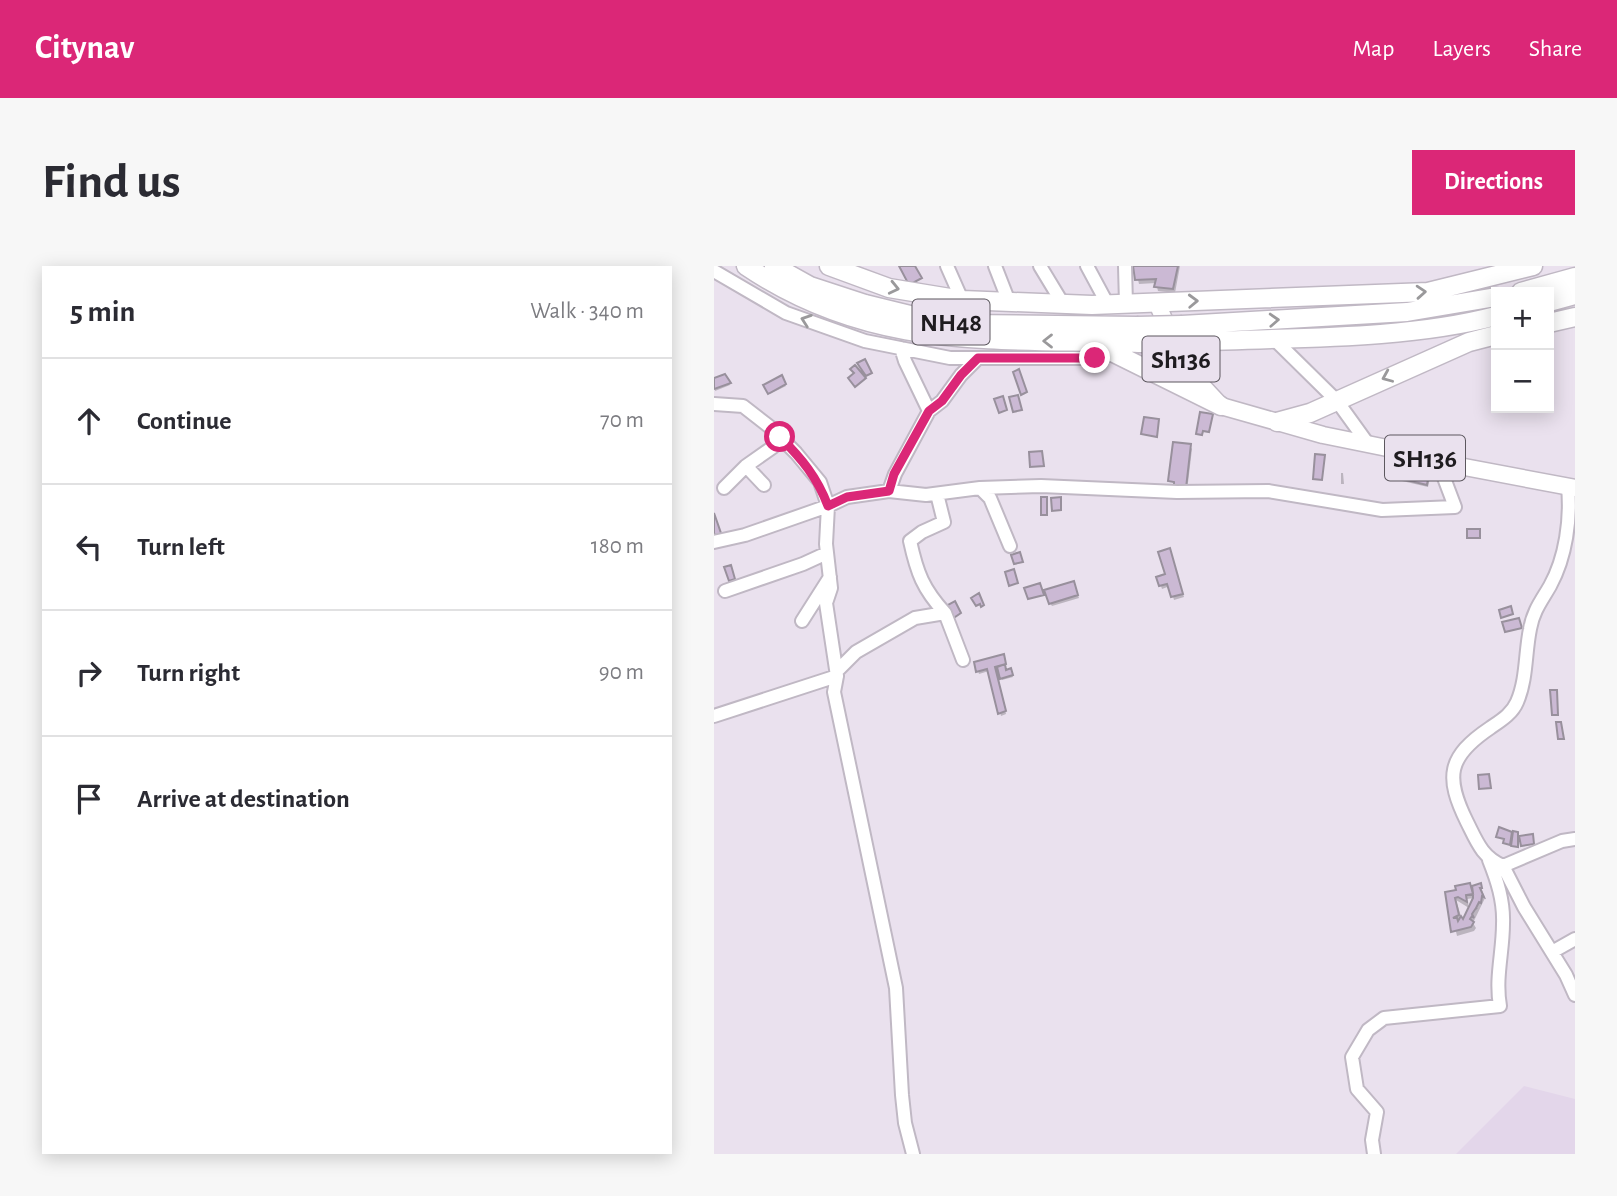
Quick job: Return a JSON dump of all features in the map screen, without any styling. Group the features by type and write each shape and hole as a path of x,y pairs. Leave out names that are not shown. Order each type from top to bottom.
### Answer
{"highway":[{"name":"NH48","path":"747,266 810,302 854,319 941,337 994,341 1095,341 1139,335"},
{"name":"NH48","path":"774,266 810,286 865,304 964,324 1139,335 1273,337 1412,330 1491,317"},
{"path":"829,266 889,288 962,300 1063,304 1428,292 1533,266"},
{"path":"1538,287 1575,276"},
{"path":"1554,301 1575,295"},
{"name":"NH48","path":"1183,334 1407,312 1491,298"},
{"path":"1554,322 1575,317"},
{"path":"1277,422 1310,413 1469,342 1491,336"},
{"path":"1095,341 1221,406"}],"main road":[{"name":"Sh136","path":"1157,303 1181,359 1221,406"},
{"name":"SH136","path":"1221,406 1438,462 1572,488"}],"street":[{"path":"947,266 962,300"},
{"path":"995,266 1009,302"},
{"path":"1040,266 1063,304"},
{"path":"1087,266 1117,304"},
{"path":"1117,304 1125,266"},
{"path":"714,271 786,313 865,341 950,358 1095,358 1114,353"},
{"path":"1273,337 1337,401 1368,444"},
{"path":"901,348 929,411"},
{"path":"889,491 894,474 929,411 942,401 961,375 978,358"},
{"path":"714,404 743,406 780,437 820,482 828,506 827,553 831,588 826,603 837,674 834,692 896,988 902,1095 905,1122 914,1154"},
{"path":"724,488 746,466 774,447 780,437"},
{"path":"714,542 745,536 847,497 889,491 926,495 980,488 1041,486 1177,492 1268,491 1382,510 1455,508 1438,462"},
{"path":"746,466 764,485"},
{"path":"980,488 990,498 1010,546"},
{"path":"1374,1154 1372,1140 1377,1112 1357,1089 1352,1057 1368,1030 1384,1018 1500,1006 1497,988 1504,922 1499,885 1489,860 1455,798 1453,770 1459,755 1476,737 1505,718 1516,704 1527,663 1530,628 1538,602 1568,560 1572,488"},
{"path":"937,494 944,522 910,541 916,569 928,595 945,613 963,660"},
{"path":"724,591 827,553"},
{"path":"802,621 830,577"},
{"path":"714,716 837,674 856,652 915,618 945,613"},
{"path":"1503,866 1562,841 1575,839"},
{"path":"1489,860 1503,866 1575,995"},
{"path":"1552,952 1575,939"}],"shaded area":[{"path":"1524,1086 1575,1099 1575,1154 1456,1154"}],"building":[{"path":"899,266 915,266 922,278 909,285"},
{"path":"1133,266 1178,266 1173,289 1154,287 1156,279 1135,280"},
{"path":"865,359 872,373 866,376 857,363"},
{"path":"855,365 866,378 855,387 848,378 854,373 850,369"},
{"path":"1019,369 1027,392 1021,395 1013,372"},
{"path":"725,374 731,383 714,389 714,378"},
{"path":"782,375 786,384 768,394 763,385"},
{"path":"1018,395 1022,410 1013,412 1009,397"},
{"path":"1003,396 1007,410 999,413 994,399"},
{"path":"1200,412 1213,414 1209,432 1203,431 1202,435 1196,434"},
{"path":"1144,417 1159,419 1157,437 1141,434"},
{"path":"1173,442 1191,444 1186,488 1174,487 1174,482 1168,481"},
{"path":"1042,451 1044,466 1030,467 1029,452"},
{"path":"1315,454 1325,455 1322,480 1313,479"},
{"path":"1401,467 1429,473 1427,485 1398,478"},
{"path":"1041,497 1047,497 1047,515 1041,515"},
{"path":"1061,497 1061,510 1052,511 1051,498"},
{"path":"714,513 722,536 716,537 714,533"},
{"path":"1467,529 1480,529 1480,538 1467,538"},
{"path":"1170,548 1183,594 1171,597 1167,584 1159,586 1156,577 1165,574 1158,552"},
{"path":"1020,552 1023,562 1014,564 1011,555"},
{"path":"731,565 735,579 729,581 724,567"},
{"path":"1014,569 1018,583 1009,586 1005,572"},
{"path":"1074,581 1078,595 1049,604 1044,590"},
{"path":"1040,583 1044,595 1028,599 1024,588"},
{"path":"979,593 984,605 981,607 980,604 976,606 971,598"},
{"path":"955,601 961,613 952,619 944,607"},
{"path":"1511,606 1513,614 1501,618 1499,610"},
{"path":"1519,618 1522,628 1505,632 1502,622"},
{"path":"1004,654 1006,664 995,667 1006,711 998,714 987,669 976,672 974,662"},
{"path":"1005,664 1006,670 1011,668 1013,675 1000,679 997,667"},
{"path":"1550,690 1557,690 1558,715 1552,715"},
{"path":"1556,722 1561,722 1564,739 1558,739"},
{"path":"1489,774 1491,788 1479,789 1478,775"},
{"path":"1499,827 1512,832 1510,845 1503,843 1504,839 1496,837"},
{"path":"1513,831 1518,832 1518,847 1511,846"},
{"path":"1533,834 1534,844 1521,846 1519,836"},
{"path":"1470,883 1473,894 1472,886 1481,883 1484,897 1482,896 1481,903 1479,902 1472,914 1474,918 1472,916 1470,919 1474,922 1471,927 1451,932 1445,892 1456,890 1455,886","holes":["1473,894 1463,919 1461,916 1458,921 1453,918 1459,915 1455,898 1467,902 1466,895"]}],"route":[{"path":"780,437 820,482 828,506 847,497 889,491 894,474 929,411 942,401 961,375 978,358 1095,358"}]}
